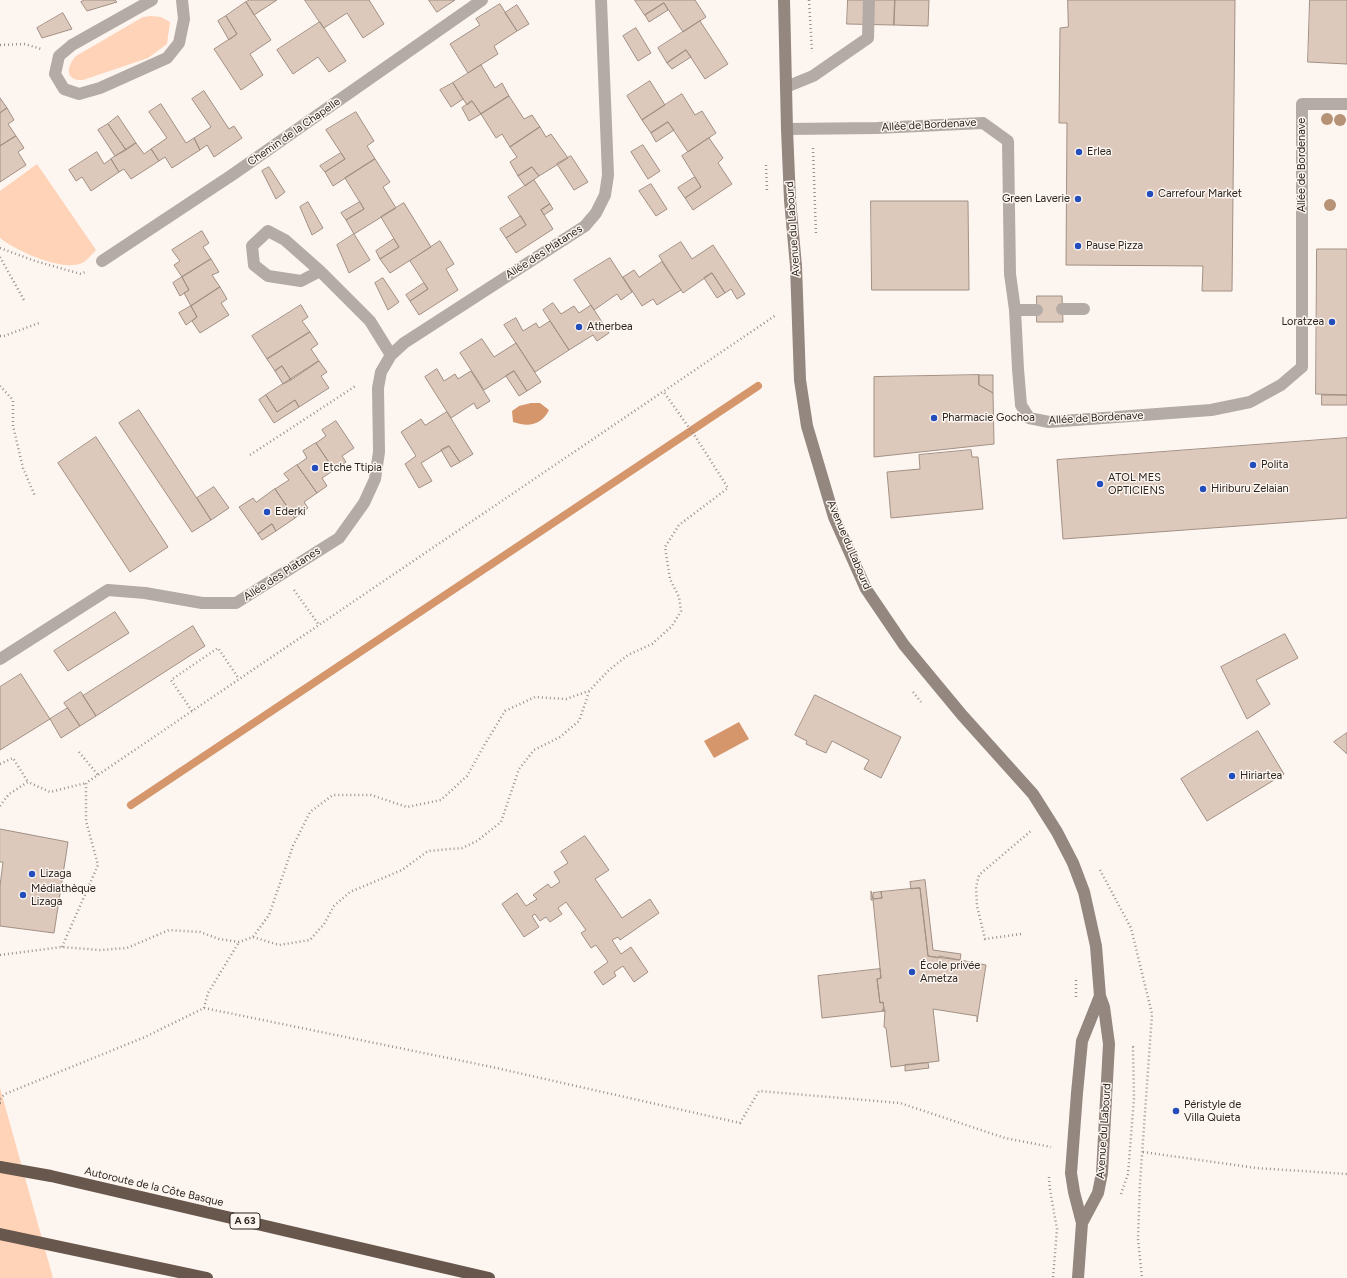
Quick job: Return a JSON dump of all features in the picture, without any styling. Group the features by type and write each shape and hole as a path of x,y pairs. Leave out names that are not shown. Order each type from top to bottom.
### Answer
{"highway":[{"name":"Autoroute de la Côte Basque","path":"0,1167 51,1176 489,1278"},
{"path":"0,1234 207,1278"}],"street":[{"path":"152,0 72,45 59,56 55,74 64,89 79,94 100,88 167,58 179,43 184,19 182,0"},
{"name":"Chemin de la Chapelle","path":"102,261 232,175 482,0"},
{"name":"Allée des Platanes","path":"0,659 108,590 145,592 202,602 236,603 339,538 364,503 375,479 379,452 378,388 381,372 390,355 404,343 585,226 596,213 605,195 608,175 601,0"},
{"name":"Avenue du Labourd","path":"784,0 787,129 790,200 796,266 800,380 807,426 834,517 866,589 904,645 962,715 1033,794 1057,832 1073,863 1084,892 1096,946 1100,996 1104,1007 1109,1044 1102,1173 1098,1193 1082,1223"},
{"path":"786,87 813,76 868,38 869,0"},
{"name":"Allée de Bordenave","path":"787,129 877,128 983,123 1008,140 1010,274 1015,310 1021,405 1029,418 1049,422 1211,410 1250,402 1281,385 1302,367 1302,104 1347,104"},
{"path":"320,271 302,281 268,276 254,265 252,246 268,231 285,240 320,271 370,321 390,355"},
{"path":"1062,309 1084,309"},
{"path":"1015,310 1037,310"},
{"name":"Avenue du Labourd","path":"1082,1223 1071,1173 1081,1046 1100,996"},
{"path":"1078,1278 1082,1223"}],"path":[{"path":"810,0 813,76"},
{"path":"0,45 25,44 59,56"},
{"path":"813,128 816,242"},
{"path":"766,164 767,194"},
{"path":"0,248 35,261 81,274 102,261"},
{"path":"0,257 25,302"},
{"path":"0,764 13,758 28,782 50,792 86,783 782,312"},
{"path":"0,336 4,336 39,323"},
{"path":"250,455 360,383 379,384"},
{"path":"0,386 12,400 13,426 21,461 35,496"},
{"path":"0,955 62,947 100,950 127,948 169,930 200,932 239,942 252,938 279,945 310,940 324,924 334,906 350,892 402,870 428,851 462,848 477,841 501,822 519,770 534,750 560,737 579,721 589,691 609,670 628,655 652,644 672,626 681,611 679,597 670,579 666,546 679,525 728,488 689,426 663,392"},
{"path":"282,574 319,625"},
{"path":"192,711 171,680 218,648 239,679"},
{"path":"909,686 923,703"},
{"path":"252,938 269,915 293,846 310,812 333,795 371,795 407,807 441,800 467,776 505,711 535,697 566,699 589,691"},
{"path":"79,752 98,775"},
{"path":"0,806 9,794 28,782"},
{"path":"62,947 98,864 86,821 86,783"},
{"path":"1021,934 985,939 977,906 976,887 979,876 1034,828 1037,834"},
{"path":"1098,866 1131,928 1152,1014 1138,1239 1142,1278"},
{"path":"204,1008 208,993 239,942"},
{"path":"1074,1004 1076,997 1076,977"},
{"path":"0,1100 5,1094 145,1037 204,1008 492,1067 740,1123 759,1091 900,1103 1005,1138 1051,1147"},
{"path":"1143,1152 1256,1168 1347,1174"},
{"path":"1050,1190 1057,1229 1053,1278"}],"shaded area":[{"path":"143,17 161,17 170,22 167,44 148,58 83,80 77,80 70,76 70,65 76,56"},
{"path":"37,164 96,250 82,263 63,265 40,259 17,249 0,238 0,191"},
{"path":"531,403 540,403 549,410 542,419 534,424 529,425 513,422 512,411 519,406"},
{"path":"739,722 749,739 714,758 704,741"},
{"path":"0,1088 53,1278 0,1278"}],"building":[{"path":"85,0 115,0 117,2 87,11 81,2"},
{"path":"250,0 277,0 254,15 246,2"},
{"path":"305,0 369,0 384,24 363,38 347,13 324,28"},
{"path":"429,0 455,0 437,12"},
{"path":"635,0 695,0 706,17 683,32 664,3 645,15"},
{"path":"848,0 895,0 894,25 847,24"},
{"path":"895,0 929,0 928,26 894,25"},
{"name":"Carrefour Market","path":"1068,0 1235,0 1232,291 1202,291 1203,266 1066,265 1067,123 1059,123 1060,28 1068,27"},
{"path":"1310,0 1347,0 1347,64 1308,62"},
{"path":"246,2 271,40 250,54 263,75 241,90 214,49 237,34 226,16"},
{"path":"664,3 668,10 649,22 645,15"},
{"path":"500,4 517,31 494,46 498,54 468,73 450,44 480,25 476,19"},
{"path":"517,5 529,24 517,31 505,13"},
{"path":"63,13 72,29 42,38 37,28"},
{"path":"226,16 237,34 229,40 218,21"},
{"path":"700,21 728,64 705,79 686,50 667,63 658,48"},
{"path":"320,22 346,61 329,72 318,57 293,74 277,50"},
{"path":"636,28 651,53 638,61 623,36"},
{"path":"686,50 691,57 672,69 667,63"},
{"path":"481,65 495,88 502,83 509,96 481,114 472,101 467,105 453,83"},
{"path":"650,81 665,105 642,120 627,96"},
{"path":"453,83 463,99 451,107 440,90"},
{"path":"204,91 229,129 234,126 242,138 214,157 207,145 200,150 194,138 211,127 192,99"},
{"path":"682,94 695,115 702,111 716,133 688,152 668,122 651,133 642,120"},
{"path":"509,96 524,119 532,115 540,127 510,147 502,134 496,138 481,114"},
{"path":"0,98 7,108 0,113"},
{"path":"472,101 481,114 469,121 462,108"},
{"path":"161,104 186,143 194,138 200,150 172,168 165,157 159,161 151,149 167,138 149,112"},
{"path":"7,108 14,120 8,124 16,136 0,146 0,113"},
{"path":"356,112 374,141 367,146 375,159 333,186 325,172 345,159 326,130"},
{"path":"118,116 136,143 126,150 108,124"},
{"path":"668,122 674,130 656,142 651,133"},
{"path":"108,124 126,150 115,156 98,130"},
{"path":"540,127 546,137 551,134 568,158 539,176 532,167 518,176 510,162 517,157 510,147"},
{"path":"16,136 24,148 18,152 26,165 0,182 0,146"},
{"path":"709,138 723,158 718,163 732,184 693,210 685,198 701,187 682,156"},
{"path":"136,143 144,154 151,149 159,161 131,179 124,169 119,172 111,159"},
{"path":"643,145 660,171 648,179 631,152"},
{"path":"97,152 104,164 111,159 119,172 91,191 82,177 76,181 69,170"},
{"path":"341,153 345,159 325,172 320,166"},
{"path":"571,156 588,182 574,190 557,164"},
{"path":"375,159 390,182 383,187 396,208 354,234 346,220 364,209 345,178"},
{"path":"269,167 285,192 276,199 262,171"},
{"path":"532,167 539,176 525,186 518,176"},
{"path":"695,177 701,187 685,198 678,188"},
{"path":"534,180 550,204 541,210 553,229 516,253 506,238 526,225 508,197"},
{"path":"651,184 667,209 656,216 639,191"},
{"path":"871,201 968,201 969,290 872,290"},
{"path":"308,202 323,228 312,235 300,207"},
{"path":"360,202 364,209 346,220 341,213"},
{"path":"404,203 431,247 390,273 380,259 399,247 381,217"},
{"path":"550,204 553,209 544,215 541,210"},
{"path":"521,216 526,225 506,238 500,229"},
{"path":"202,231 209,243 203,247 211,259 182,277 174,265 180,261 172,250"},
{"path":"354,234 370,260 349,273 337,245"},
{"path":"394,239 399,247 380,259 376,251"},
{"path":"440,241 454,264 446,269 458,290 419,315 410,301 428,289 410,261"},
{"path":"681,242 692,259 713,245 745,294 737,299 731,289 725,293 712,273 683,293 659,256"},
{"name":"Loratzea","path":"1317,249 1347,249 1347,395 1316,394"},
{"path":"610,258 632,292 621,300 617,294 594,310 574,280"},
{"path":"211,259 219,272 212,275 220,287 191,306 184,293 189,290 182,277"},
{"path":"662,262 681,290 657,305 653,299 642,306 623,277 634,270 639,277"},
{"path":"712,273 725,293 717,298 704,278"},
{"path":"182,277 189,290 180,296 173,283"},
{"path":"383,278 399,302 388,310 375,283"},
{"path":"424,283 428,289 410,301 406,295"},
{"path":"220,287 227,299 221,303 229,315 200,333 192,321 197,317 191,306"},
{"path":"1037,296 1062,296 1063,322 1037,322"},
{"name":"Atherbea","path":"553,303 561,314 574,306 579,313 591,305 609,333 597,341 593,335 569,350 543,310"},
{"path":"301,305 308,317 302,321 310,332 267,359 252,336"},
{"path":"191,306 197,317 186,325 179,313"},
{"path":"516,318 523,331 536,323 539,328 550,321 569,350 535,372 504,325"},
{"path":"310,332 318,344 311,349 319,361 291,380 282,366 275,371 267,359"},
{"path":"482,339 494,357 516,343 541,382 527,391 514,371 484,390 460,353"},
{"path":"319,361 327,372 321,376 329,388 299,407 295,400 277,412 266,395"},
{"path":"282,366 291,380 283,384 275,371"},
{"path":"437,369 444,381 455,374 458,379 471,371 490,401 477,409 474,403 451,418 425,377"},
{"path":"514,371 527,391 519,396 506,376"},
{"path":"979,375 993,375 993,393 979,385"},
{"name":"Pharmacie Gochoa","path":"979,375 979,385 993,393 994,444 874,457 874,377"},
{"path":"266,395 277,412 295,400 299,407 274,423 259,400"},
{"path":"1322,395 1347,395 1347,405 1322,405"},
{"path":"139,410 211,520 192,532 119,423"},
{"path":"447,412 473,454 460,462 449,446 421,463 432,481 419,488 405,464 416,456 401,432 421,419 425,425"},
{"path":"336,421 354,448 342,456 346,462 334,470 316,443 326,436 322,430"},
{"path":"96,437 168,547 130,572 58,463"},
{"name":"Hiriburu Zelaian","path":"1347,438 1347,518 1063,539 1057,460"},
{"name":"Etche Ttipia","path":"316,443 334,470 322,478 327,486 317,493 297,465 307,458 303,451"},
{"path":"449,446 460,462 451,467 441,450"},
{"path":"971,450 972,457 978,457 983,509 891,518 887,472 920,469 919,455"},
{"path":"297,465 317,493 304,502 308,508 295,518 275,489 289,480 284,474"},
{"path":"214,487 229,508 211,520 197,498"},
{"name":"Ederki","path":"275,489 295,518 276,531 272,524 258,534 239,507 253,498 256,502"},
{"path":"272,524 276,531 262,540 258,534"},
{"path":"115,612 129,633 68,671 54,651"},
{"path":"193,626 205,646 96,716 83,696"},
{"path":"1285,634 1298,658 1256,680 1270,704 1247,719 1221,667"},
{"path":"21,674 50,719 0,750 0,687"},
{"path":"81,692 96,716 80,726 64,703"},
{"path":"815,695 901,737 881,778 864,769 869,760 832,741 826,753 806,744 807,741 795,735"},
{"path":"68,708 80,726 61,738 50,719"},
{"name":"Hiriartea","path":"1258,731 1284,774 1207,821 1181,779"},
{"path":"1347,733 1347,754 1334,742"},
{"name":"Lizaga","path":"0,829 68,842 54,933 0,926 0,886 3,862 0,862"},
{"path":"585,836 609,870 595,879 622,918 650,899 659,913 620,940 618,937 612,940 621,954 631,947 648,972 634,982 623,966 614,972 616,976 603,985 594,972 608,962 596,945 591,948 581,933 586,930 566,902 558,908 562,914 550,922 546,917 540,921 535,914 532,916 539,927 524,937 502,904 517,893 526,906 537,899 533,895 548,884 551,888 560,882 554,872 568,863 561,852"},
{"path":"925,880 933,950 961,954 960,960 928,956 920,888 911,889 910,882"},
{"path":"920,888 928,956 938,958 939,956 986,965 977,1022 977,1016 933,1009 939,1061 891,1067 886,1028 884,1027 885,1010 882,1010 884,1009 883,1002 880,1003 877,979 881,978 871,891 873,899 882,898 881,892"},
{"path":"881,892 882,898 873,899 873,893"},
{"path":"880,969 881,978 877,979 880,1003 883,1002 884,1009 882,1010 885,1011 822,1018 818,976"},
{"path":"928,1063 929,1068 905,1071 905,1065"}],"waterway":[{"path":"131,805 758,386"}],"place":[{"name":"Erlea","path":"1079,152"},
{"name":"Carrefour Market","path":"1150,194"},
{"name":"Green Laverie","path":"1078,199"},
{"name":"Pause Pizza","path":"1078,246"},
{"name":"Loratzea","path":"1332,322"},
{"name":"Atherbea","path":"579,327"},
{"name":"Pharmacie Gochoa","path":"934,418"},
{"name":"Polita","path":"1253,465"},
{"name":"Etche Ttipia","path":"315,468"},
{"name":"ATOL MES OPTICIENS","path":"1100,484"},
{"name":"Hiriburu Zelaian","path":"1203,489"},
{"name":"Ederki","path":"267,512"},
{"name":"Hiriartea","path":"1232,776"},
{"name":"Lizaga","path":"32,874"},
{"name":"Médiathèque Lizaga","path":"23,895"},
{"name":"École privée Ametza","path":"912,972"},
{"name":"Péristyle de Villa Quieta","path":"1176,1111"}]}
